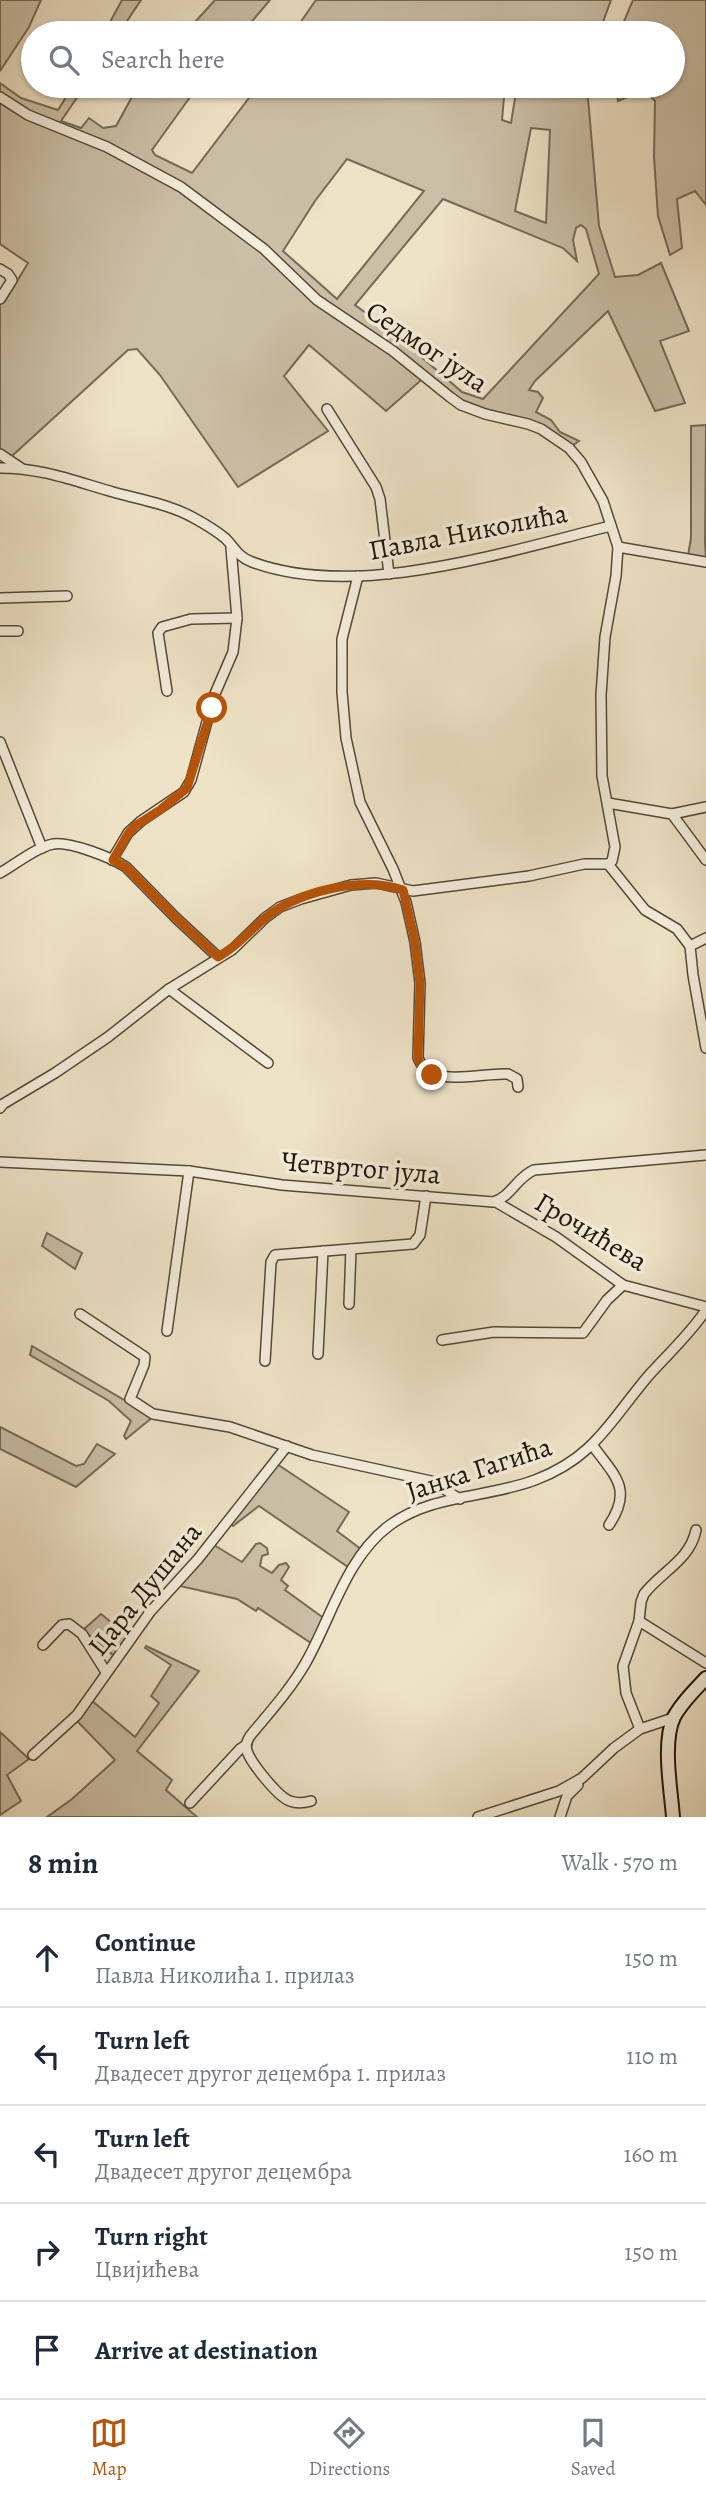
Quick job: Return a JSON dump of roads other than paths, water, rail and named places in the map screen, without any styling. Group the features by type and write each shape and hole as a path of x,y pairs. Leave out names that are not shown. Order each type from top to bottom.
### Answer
{"street":[{"name":"Седмог јула","path":"0,97 28,115 107,147 181,187 264,249 317,300 393,351 461,405 485,414 528,424 569,448 581,462 603,501 618,547 616,576 604,637 601,695 602,776 615,848 612,861 608,864"},
{"path":"0,269 12,280 0,299"},
{"path":"327,409 376,487 380,499 389,574"},
{"name":"Павла Николића","path":"0,454 21,468"},
{"name":"Павла Николића","path":"0,468 38,470 170,507 215,530 238,555 269,567 321,575 389,574 486,557 611,527"},
{"path":"618,547 706,562"},
{"path":"113,860 135,826 178,797 190,784 214,696 233,652 237,618 231,548"},
{"path":"358,576 342,639 342,692 346,738 360,802 403,890 415,942 420,983 418,1058 421,1066 439,1077 512,1075 518,1080 518,1087"},
{"path":"0,598 68,596"},
{"path":"167,691 158,633 162,627 191,619 237,618"},
{"path":"0,631 18,631"},
{"path":"0,742 42,849"},
{"path":"608,803 672,814 706,807"},
{"path":"672,814 706,860"},
{"path":"0,873 42,849 58,844 113,860 126,867 218,957"},
{"path":"1,1106 108,1038 169,989 232,950 280,907 301,898 351,885 376,883 413,891 529,876 584,864 608,864 645,910 677,929 691,946 693,975 706,1048"},
{"path":"691,946 706,938"},
{"path":"169,989 268,1063"},
{"path":"496,1202 534,1170 706,1155"},
{"name":"Четвртог јула","path":"0,1162 189,1171 282,1185 496,1202"},
{"path":"167,1331 189,1171"},
{"path":"265,1361 272,1258 275,1255 413,1244 420,1236 426,1196"},
{"name":"Грочићева","path":"496,1202 556,1237 623,1285 706,1309"},
{"path":"349,1304 351,1249"},
{"path":"318,1354 323,1251"},
{"path":"442,1340 494,1332 583,1333 607,1300 623,1285"},
{"name":"Јанка Гагића","path":"190,1804 246,1745 250,1736 304,1666 347,1580 373,1540 415,1510 485,1495 535,1480 568,1465 593,1446 649,1376 692,1330 706,1309"},
{"path":"80,1314 145,1357 130,1396 134,1404 153,1414 230,1427 335,1461 431,1481 460,1499"},
{"path":"593,1446 620,1489 619,1509 609,1525"},
{"name":"Цара Душана","path":"33,1755 77,1715 150,1612 198,1559 287,1447"},
{"path":"639,1729 626,1693 623,1666 639,1621 640,1602 644,1594 691,1547 696,1530"},
{"path":"639,1621 706,1663"},
{"path":"43,1645 62,1625 69,1624 82,1634 106,1672"},
{"path":"673,1817 669,1737 673,1718 706,1678"},
{"path":"478,1817 559,1791 582,1777 639,1729 673,1718"},
{"path":"246,1745 247,1753 267,1781 284,1798 302,1803 311,1801"},
{"path":"560,1817 566,1796 580,1783 582,1777"}]}
